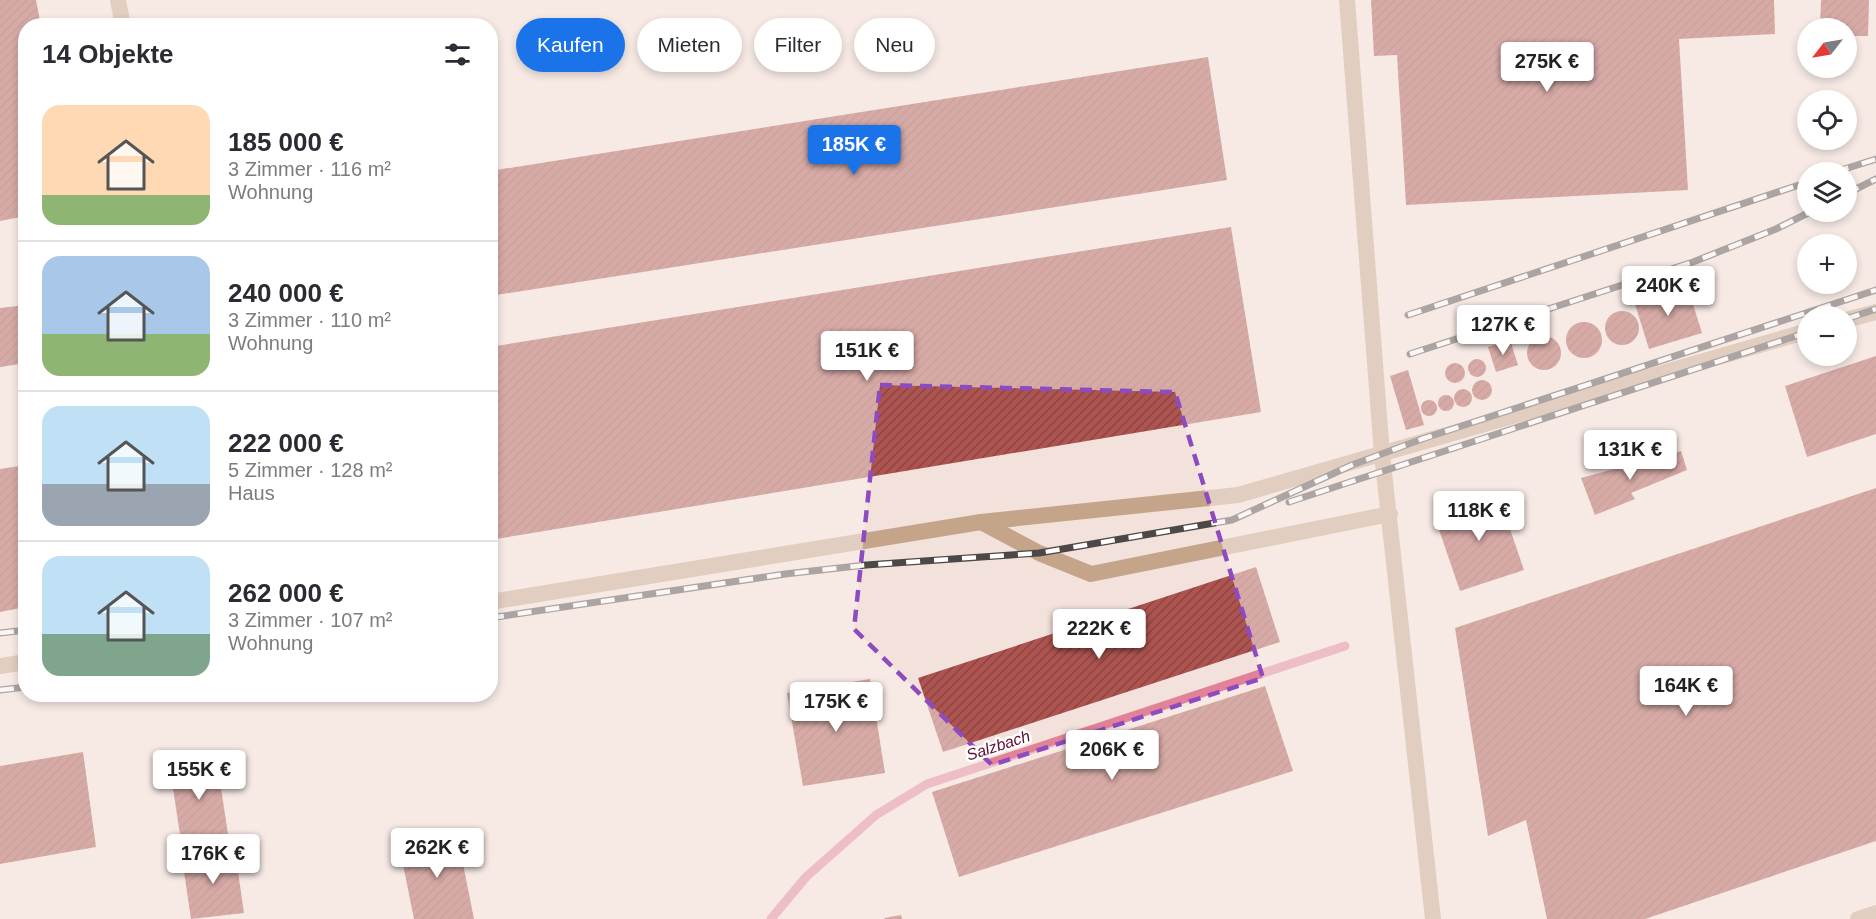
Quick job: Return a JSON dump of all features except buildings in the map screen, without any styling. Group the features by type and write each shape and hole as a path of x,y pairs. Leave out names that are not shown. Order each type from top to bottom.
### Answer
{"lane":[{"path":"118,0 121,18"},
{"path":"1347,0 1382,454 1433,919"},
{"path":"1857,318 1876,312"},
{"path":"498,601 981,522 1238,495 1797,335"},
{"path":"981,522 1039,553 1091,574 1389,514"},
{"path":"0,666 18,663"},
{"path":"1858,919 1876,913"}],"highlighted area":[{"path":"880,385 1175,392 1263,678 992,765 854,629"}],"shaded area":[{"path":"0,0 1876,0 1876,919 0,919"}],"waterway":[{"name":"Salzbach","path":"771,919 806,877 876,815 927,784 1345,646"}],"railway":[{"path":"1857,165 1876,159"},
{"path":"1857,188 1876,179"},
{"path":"1408,315 1797,186"},
{"path":"1410,354 1693,262 1797,218"},
{"path":"498,617 785,574 866,565 1039,553 1232,520 1352,465 1422,439 1876,290"},
{"path":"1857,315 1876,309"},
{"path":"1289,502 1797,336"},
{"path":"0,633 18,631"},
{"path":"0,690 18,688"}]}
